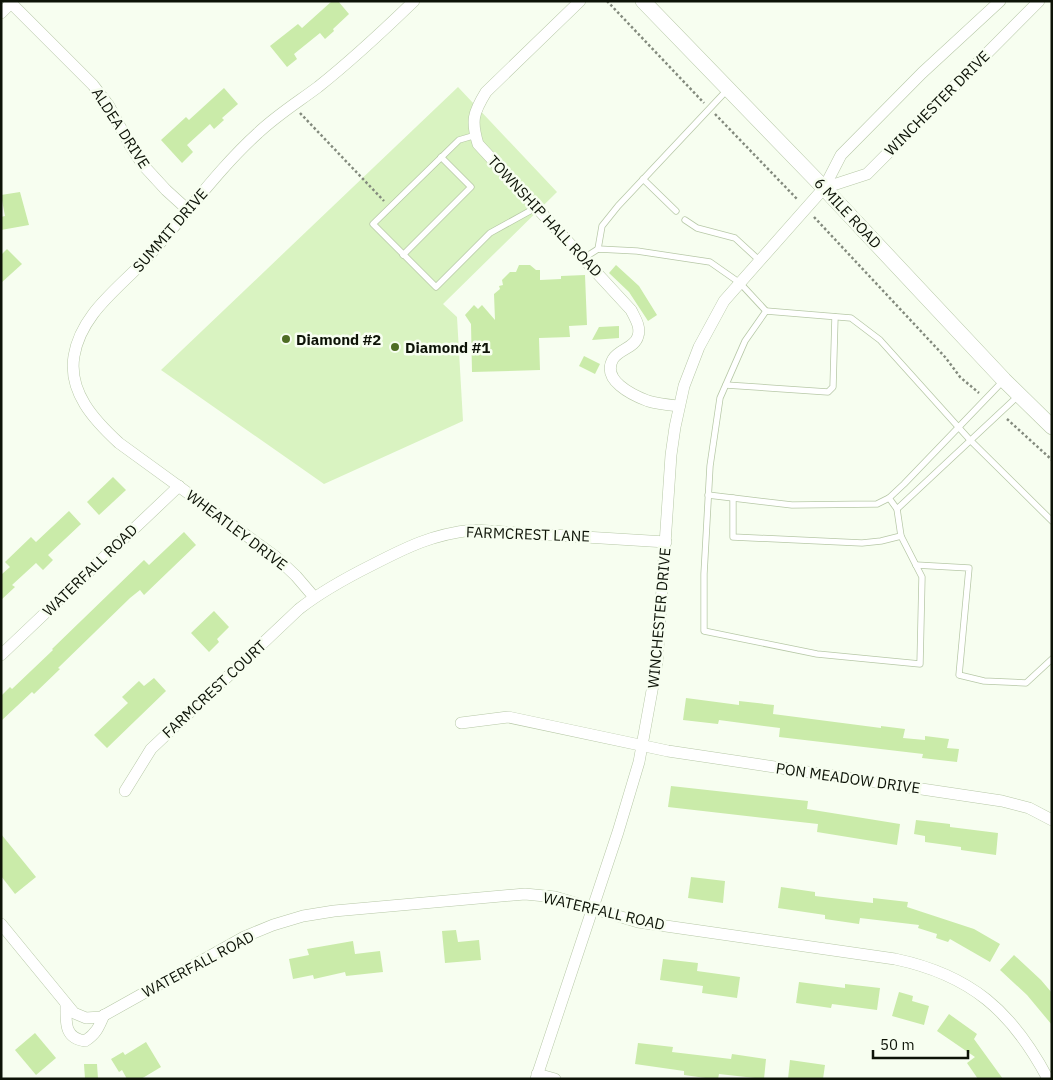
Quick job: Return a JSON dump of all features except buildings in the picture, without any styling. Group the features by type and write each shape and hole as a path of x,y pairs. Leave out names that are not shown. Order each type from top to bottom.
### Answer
{"street":[{"name":"SUMMIT DRIVE","path":"179,486 119,443 102,428 81,398 74,382 73,370 76,344 90,318 144,261 230,160 257,133 350,61 414,1"},
{"path":"476,135 473,128 476,108 486,92 580,1"},
{"name":"6 MILE ROAD","path":"642,1 824,188 1004,380 1052,427"},
{"name":"WINCHESTER DRIVE","path":"536,1076 618,832 642,746 657,663 671,455 679,406 691,365 702,340 724,301 824,188 841,156 922,73 1000,1"},
{"name":"WINCHESTER DRIVE","path":"824,188 867,174 1039,1"},
{"path":"1,13 12,2"},
{"name":"ALDEA DRIVE","path":"12,2 93,85 109,106 143,165 188,210"},
{"name":"TOWNSHIP HALL ROAD","path":"476,135 478,144 631,310 638,323 639,335 635,342 613,359 609,369 618,385 647,401 679,406"},
{"name":"WHEATLEY DRIVE","path":"179,486 276,557 314,597"},
{"name":"WATERFALL ROAD","path":"1,655 179,486"},
{"name":"FARMCREST LANE","path":"314,597 337,583 413,545 454,532 488,530 666,542"},
{"name":"FARMCREST COURT","path":"125,791 151,749 314,597"},
{"name":"PON MEADOW DRIVE","path":"462,723 508,717 668,751 1002,801 1029,808 1052,820"},
{"name":"WATERFALL ROAD","path":"1,924 66,1005 74,1013 90,1019 104,1015 244,937 273,925 303,916 334,911 525,894 555,897 638,922 895,960 944,973 980,994 1000,1011 1028,1043 1048,1079"},
{"path":"66,1005 65,1023 69,1033 77,1040 85,1041 93,1036 104,1015"},
{"path":"536,1076 555,1079"}],"lane":[{"path":"598,249 602,226 643,179 728,89"},
{"path":"476,135 459,140 373,224 436,287 490,233 536,207"},
{"path":"403,254 471,187 441,157"},
{"path":"643,179 676,211"},
{"path":"685,220 696,228 735,238 760,261"},
{"path":"584,258 598,249 637,251 710,262 740,283 766,311 851,318 880,340 970,440 1052,521"},
{"path":"766,311 744,341 720,398 710,466 708,495 704,574 704,631 817,654 920,664 922,577 901,536 897,509 889,498"},
{"path":"726,385 828,392 833,388 835,317"},
{"path":"708,495 792,505 877,504 889,498 1004,380"},
{"path":"897,509 1019,394"},
{"path":"733,498 733,537 862,543 901,536"},
{"path":"916,565 969,568 959,675 984,680 1026,683 1052,659"}],"path":[{"path":"607,1 639,37 806,208 945,358 960,377 986,398"},
{"path":"292,105 390,208"},
{"path":"1000,412 1052,460"}],"green space":[{"path":"458,87 557,192 443,304 457,317 463,421 324,484 161,370"}],"place":[{"name":"Diamond #2","path":"286,339"},
{"name":"Diamond #1","path":"395,347"}]}
